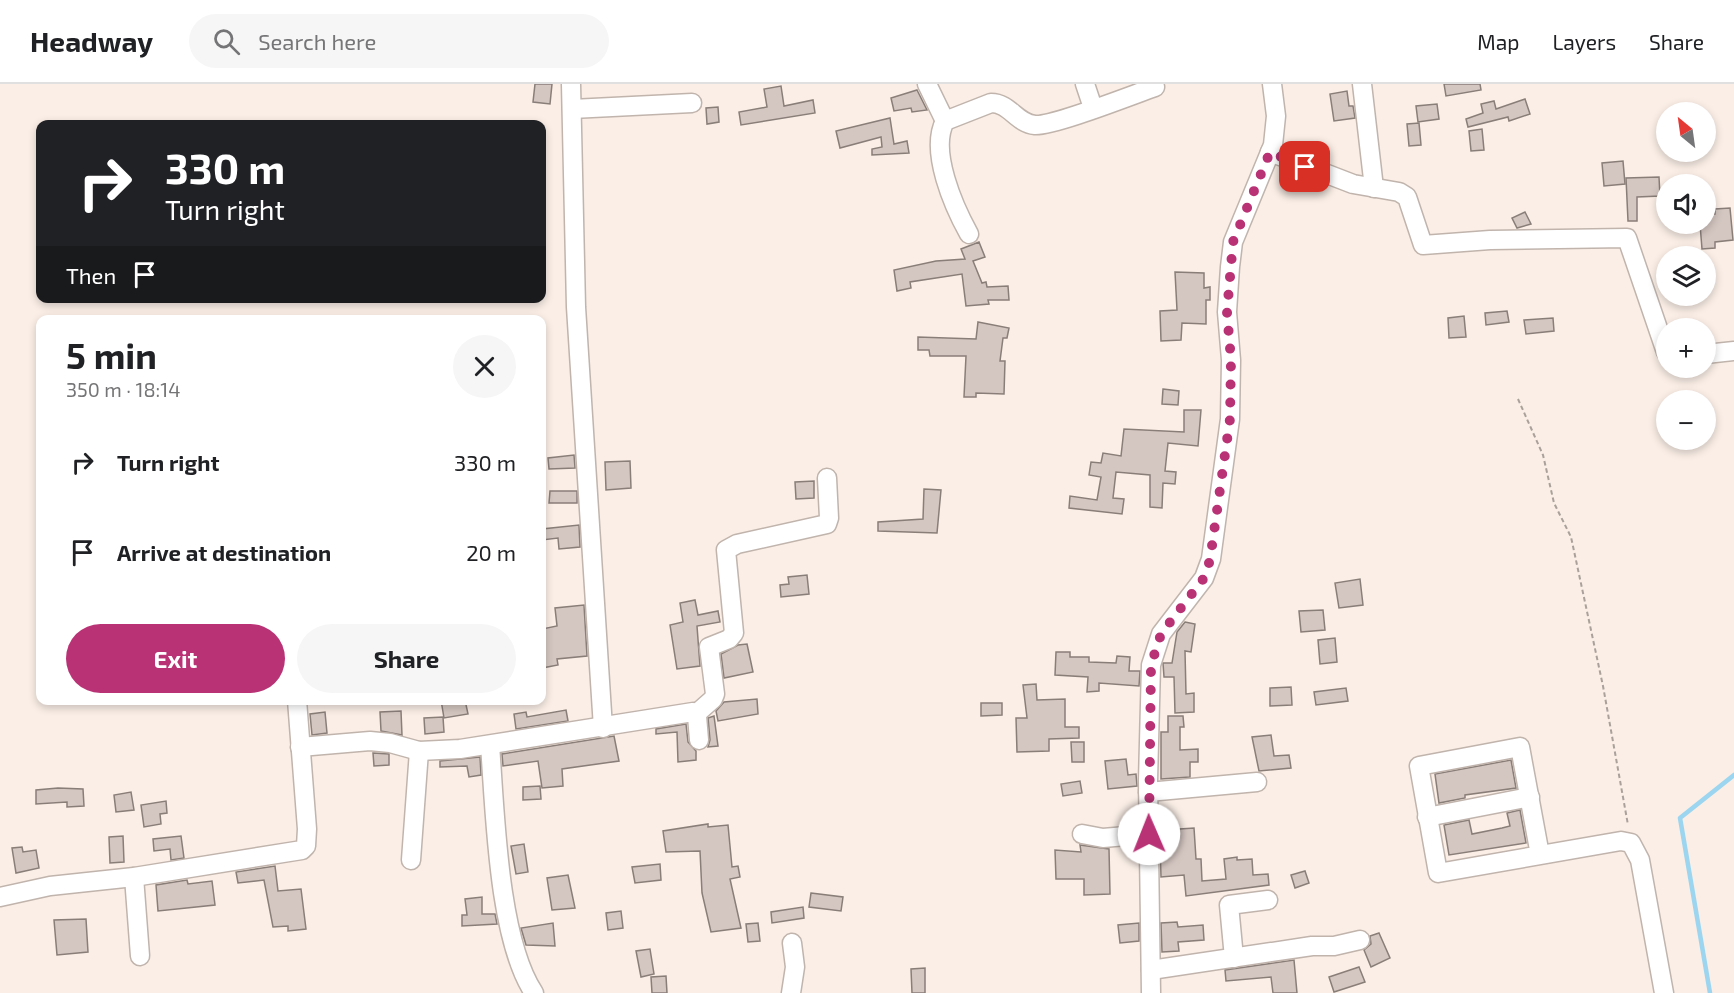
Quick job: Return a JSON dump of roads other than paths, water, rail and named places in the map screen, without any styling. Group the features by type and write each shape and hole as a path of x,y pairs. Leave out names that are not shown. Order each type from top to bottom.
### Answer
{"street":[{"path":"572,84 576,318 603,728"},
{"path":"927,84 945,121 940,137 951,199 969,234"},
{"path":"1085,84 1093,108"},
{"path":"1151,993 1149,792 1151,665 1161,634 1204,578 1210,560 1230,419 1231,360 1227,312 1233,242 1273,145 1276,116 1272,84"},
{"path":"1362,84 1374,188"},
{"path":"945,121 992,103 1006,106 1015,118 1039,125 1155,87"},
{"path":"572,109 692,104"},
{"path":"1270,152 1323,174 1374,188 1399,192 1407,196 1423,245 1490,240 1627,238 1656,323"},
{"path":"1716,353 1734,351"},
{"path":"696,714 713,699 715,694 710,647 729,639 734,633 726,550 736,544 827,524 829,518 827,478"},
{"path":"0,897 50,886 134,877 302,850 306,846 308,829 297,705"},
{"path":"300,747 382,741 419,751 490,745 693,712 696,714"},
{"path":"696,714 699,740"},
{"path":"490,745 498,844 509,927 519,963 534,993"},
{"path":"1540,855 1520,747 1419,766 1438,873 1621,841 1631,843 1640,860 1664,993"},
{"path":"411,860 419,751"},
{"path":"1149,792 1257,782"},
{"path":"1427,817 1530,798"},
{"path":"1082,834 1103,838 1149,834"},
{"path":"134,877 140,956"},
{"path":"1234,958 1229,905 1268,900"},
{"path":"1151,970 1312,946 1334,946 1360,940"},
{"path":"791,993 795,967 792,943"}],"waterway":[{"path":"1710,993 1680,818 1734,775"}]}
